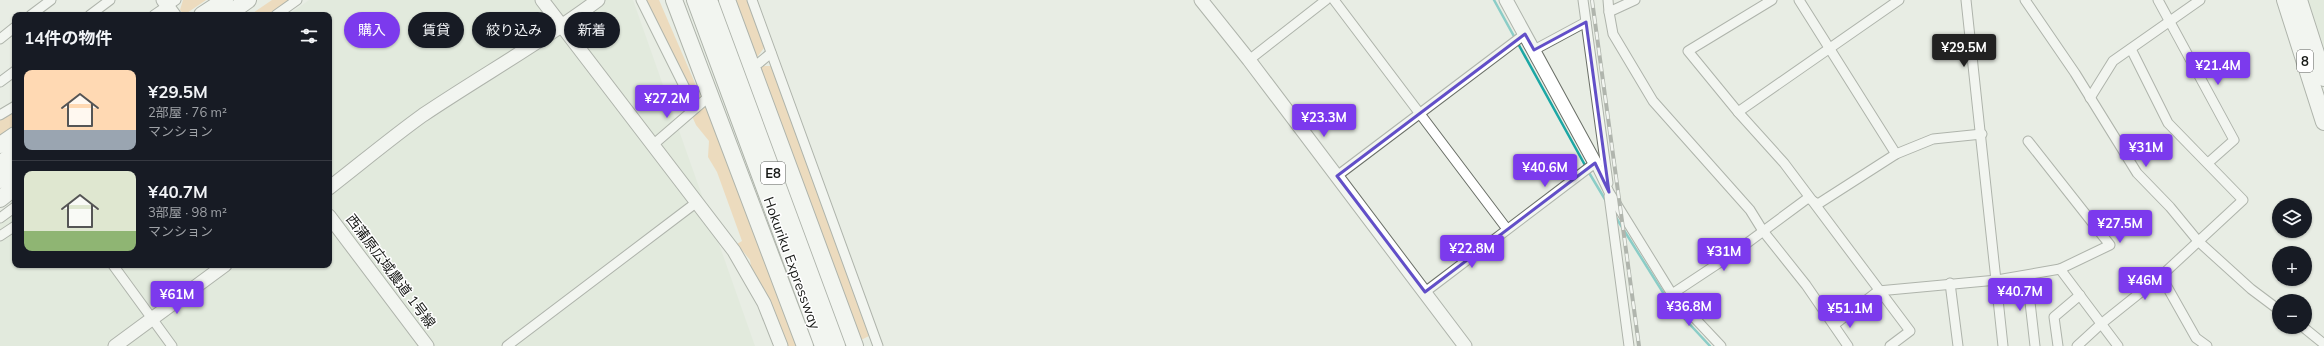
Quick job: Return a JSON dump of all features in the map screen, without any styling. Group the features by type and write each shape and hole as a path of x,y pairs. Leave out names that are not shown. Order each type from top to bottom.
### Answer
{"highway":[{"path":"207,12 225,0"},
{"path":"209,12 225,0"},
{"path":"665,0 709,100"},
{"path":"674,0 709,100 805,346"},
{"name":"Hokuriku Expressway","path":"695,0 823,346"},
{"name":"Hokuriku Expressway","path":"709,0 837,346"},
{"path":"727,0 855,346"},
{"name":"8","path":"2297,0 2324,78"},
{"name":"8","path":"2297,0 2324,122"},
{"path":"231,12 244,3"},
{"path":"0,145 12,137"},
{"path":"0,164 12,156"},
{"path":"0,180 12,171"},
{"path":"0,199 12,189"}],"street":[{"path":"35,12 51,0"},
{"path":"94,12 110,0"},
{"path":"280,12 297,0"},
{"path":"542,0 654,144 734,251 764,303 781,346"},
{"path":"332,186 421,117 493,69 563,26 598,0"},
{"path":"642,0 695,108"},
{"path":"752,0 875,344"},
{"path":"1201,0 1337,176 1465,346"},
{"path":"1248,60 1326,0"},
{"path":"1334,0 1421,113 1507,229"},
{"path":"1506,0 1595,163 1609,192 1672,294 1720,346"},
{"path":"1583,0 1629,346"},
{"path":"1608,0 1613,34 1653,101 1750,210 1763,231 1787,258 1848,346"},
{"path":"1609,12 1635,0"},
{"path":"1772,0 1688,51 1738,112 1784,163 1808,198 1910,331 1890,346"},
{"path":"1799,0 1896,154"},
{"path":"1738,112 1899,0"},
{"path":"1966,0 1982,134 2003,346"},
{"path":"2025,0 2090,98 2137,173 2170,206 2198,241 2251,290 2272,305"},
{"path":"2158,0 2171,21 2234,140 2208,164"},
{"path":"2090,98 2113,61 2200,0"},
{"path":"159,12 170,5"},
{"path":"1534,50 1586,22"},
{"path":"0,39 12,29"},
{"path":"1337,176 1525,34"},
{"path":"2077,346 2101,324 2161,276 2243,200 2168,123 2131,49"},
{"path":"758,63 771,53"},
{"path":"0,82 12,73"},
{"path":"654,144 695,108 709,100"},
{"path":"0,115 12,108"},
{"path":"1808,198 1818,204 1896,154 1933,139 1982,134"},
{"path":"1834,325 1878,291 2026,276 2060,269 2110,245 2028,141"},
{"path":"1424,292 1595,163"},
{"path":"1672,294 1808,198"},
{"path":"507,346 697,202"},
{"path":"0,218 12,209"},
{"name":"西蒲原広域農道 1号線","path":"332,220 427,346"},
{"path":"0,236 12,228"},
{"path":"115,268 172,346"},
{"path":"115,346 221,268"},
{"path":"2060,269 2118,346"},
{"path":"2026,276 2035,346"},
{"path":"2161,276 2196,338 2206,346"},
{"path":"1950,283 1958,346"},
{"path":"2058,346 2054,317 2080,295"},
{"path":"2310,334 2321,344"}],"highlighted area":[{"path":"1586,22 1609,192 1595,163 1425,292 1337,176 1525,34 1534,50"}],"shaded area":[{"path":"183,0 206,0 188,12 182,12 180,10"},
{"path":"272,0 293,0 275,12 254,12"},
{"path":"309,0 633,0 755,346 0,346 0,224 12,215 12,268 332,268 332,12 292,12"},
{"path":"643,0 659,0 701,97 690,97"},
{"path":"734,0 747,0 764,48 754,61"},
{"path":"2308,0 2324,0 2324,47 2310,5"},
{"path":"757,66 771,66 869,336 859,341"},
{"path":"705,104 736,174 798,346 785,346 753,279 750,260 737,244 742,241 717,172 708,157 709,141 696,125 691,114"},
{"path":"12,112 12,132 0,140 0,119"}],"waterway":[{"path":"1494,0 1586,167"},
{"path":"1588,171 1606,201"},
{"path":"1615,216 1669,302 1710,346"}],"railway":[{"path":"1592,0 1639,346"}]}
